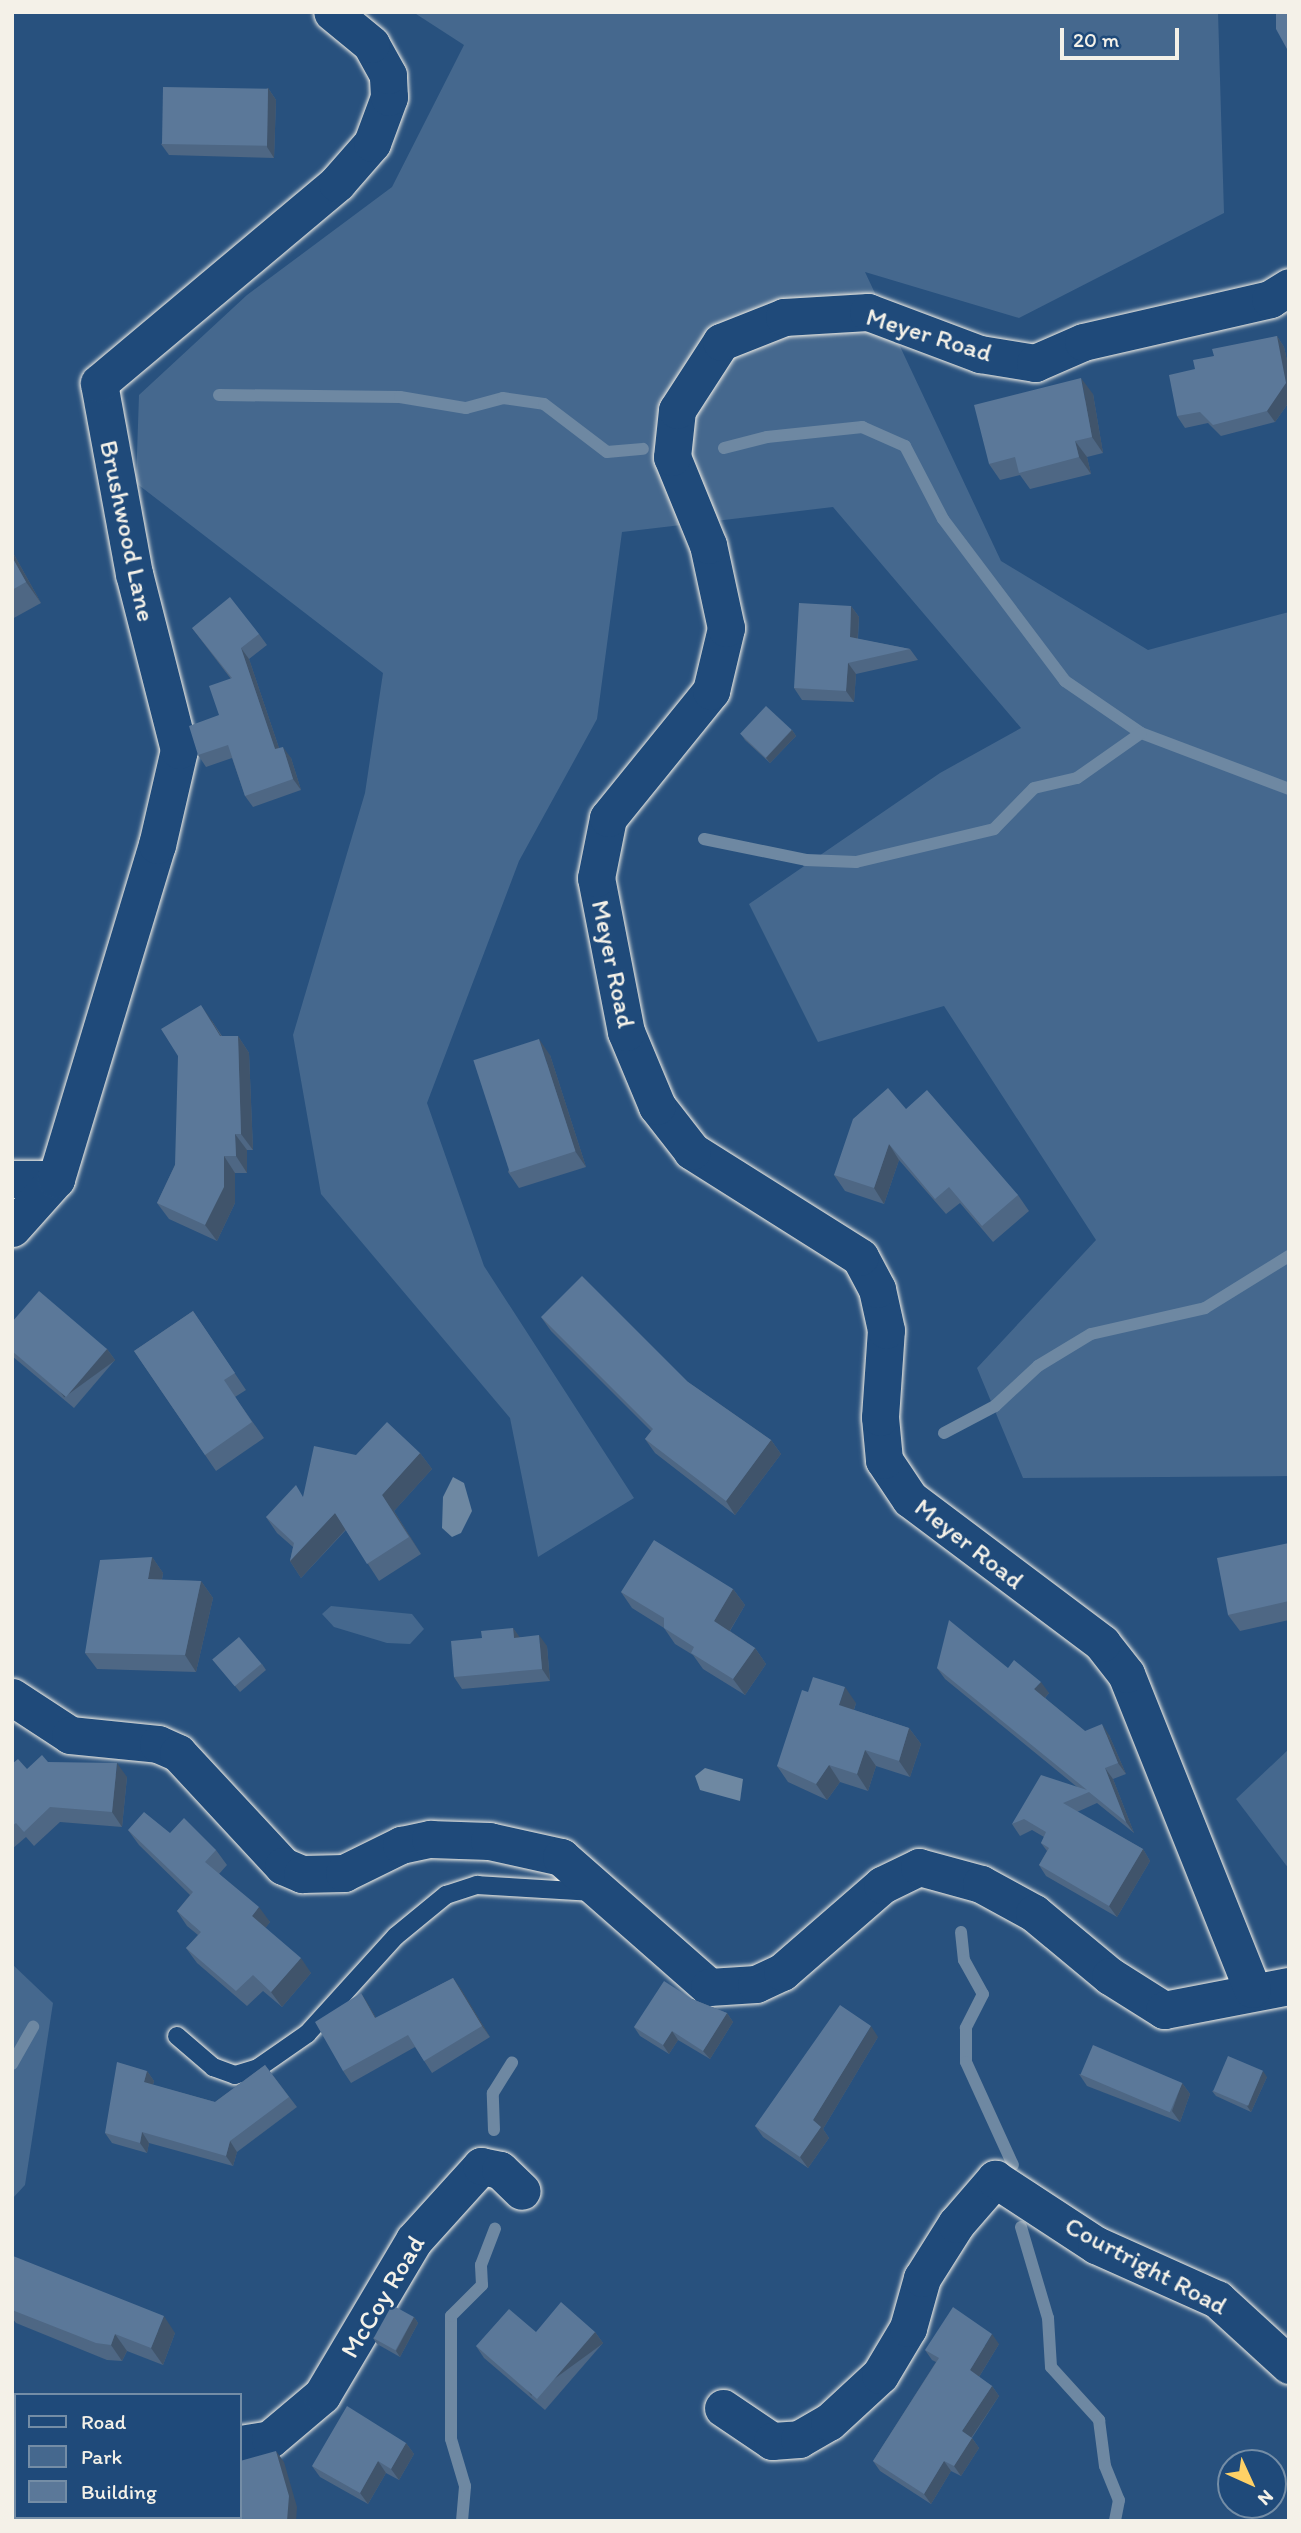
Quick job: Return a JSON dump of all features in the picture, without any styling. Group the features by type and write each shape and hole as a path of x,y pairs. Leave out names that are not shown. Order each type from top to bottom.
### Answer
{"street":[{"name":"Brushwood Lane","path":"56,1180 157,845 178,750 134,575 99,383 337,183 372,143 384,118 388,75 371,44 332,12"},
{"name":"Meyer Road","path":"1252,1989 1126,1674 1102,1643 910,1499 884,1460 880,1417 886,1330 877,1289 860,1257 692,1151 657,1105 626,1032 596,878 608,818 711,691 726,628 708,545 672,457 677,410 721,342 784,317 868,312 980,354 1035,363 1083,342 1270,299 1289,287"},
{"path":"12,1179 56,1180"},
{"path":"12,1228 56,1180"},
{"path":"12,1697 70,1735 158,1744 178,1753 283,1866 302,1874 344,1873 401,1845 430,1839 489,1841 561,1857 709,1987 756,1984 782,1972 882,1885 919,1867 981,1884 1034,1913 1110,1976 1164,2010 1252,1989 1289,1986"},
{"name":"McCoy Road","path":"242,2444 270,2439 322,2395 414,2240 481,2165 500,2170 522,2191"},
{"name":"Courtright Road","path":"723,2408 772,2441 799,2439 829,2422 880,2375 908,2328 922,2278 956,2224 995,2179 1096,2245 1217,2299 1289,2365"}],"lane":[{"path":"177,2036 214,2067 235,2075 258,2068 307,2034 396,1936 446,1895 477,1885 604,1893"}],"green space":[{"path":"413,12 1218,12 1224,213 1019,318 865,272 1001,561 1148,650 1289,612 1289,1476 1023,1478 977,1368 1096,1240 944,1006 818,1042 749,904 940,773 1021,728 833,507 622,532 597,719 519,861 427,1103 484,1266 634,1498 538,1557 510,1418 321,1194 293,1035 365,793 383,673 136,483 139,395 247,295 392,187 464,45"},
{"path":"331,1606 412,1614 424,1629 410,1644 387,1643 334,1627 322,1614"},
{"path":"1289,1749 1289,1869 1236,1799"},
{"path":"12,1964 53,2003 25,2185 12,2199"}],"shaded area":[{"path":"453,1477 464,1483 472,1511 461,1533 452,1537 442,1528 443,1497"},
{"path":"705,1768 743,1779 740,1801 700,1790 695,1776"}],"building":[{"path":"1276,12 1289,12 1289,49 1276,29"},
{"path":"163,87 268,89 267,146 162,144"},
{"path":"1277,336 1286,383 1267,411 1213,425 1200,412 1177,416 1169,375 1195,369 1193,360 1214,356 1212,349"},
{"path":"1081,378 1092,437 1075,441 1079,457 1019,473 1015,457 989,464 974,405"},
{"path":"12,557 26,582 12,590"},
{"path":"230,597 259,634 241,648 275,749 283,747 293,779 245,796 228,745 198,755 189,726 219,715 209,686 232,678 192,628"},
{"path":"799,603 851,606 850,637 910,649 848,663 846,691 794,688"},
{"path":"766,706 792,730 766,758 740,734"},
{"path":"201,1005 220,1036 238,1036 241,1134 235,1134 236,1156 224,1156 224,1187 205,1225 157,1203 175,1165 178,1056 161,1029"},
{"path":"539,1039 575,1151 510,1173 473,1060"},
{"path":"888,1088 906,1109 927,1090 1018,1195 982,1226 949,1187 935,1199 889,1144 874,1188 834,1175 853,1119"},
{"path":"582,1276 688,1382 771,1440 726,1501 645,1439 653,1429 541,1317"},
{"path":"39,1291 107,1349 66,1397 12,1351 12,1322"},
{"path":"193,1311 235,1373 224,1380 252,1422 205,1455 134,1351"},
{"path":"387,1422 420,1453 382,1495 409,1537 367,1564 335,1513 290,1561 294,1543 266,1517 296,1485 303,1497 314,1446 356,1455"},
{"path":"654,1540 733,1589 714,1621 755,1648 733,1679 691,1653 694,1647 664,1628 664,1618 621,1592"},
{"path":"1289,1543 1289,1601 1228,1615 1217,1558"},
{"path":"152,1557 148,1579 201,1581 185,1655 85,1653 100,1560"},
{"path":"949,1620 1008,1668 1014,1660 1041,1682 1034,1689 1085,1731 1102,1724 1118,1763 1105,1768 1126,1822 1089,1792 1063,1803 1143,1849 1109,1906 1039,1865 1049,1848 1041,1843 1046,1832 1024,1819 1012,1824 1041,1775 1087,1790 937,1668"},
{"path":"513,1628 514,1638 539,1635 542,1669 454,1677 451,1641 482,1638 481,1631"},
{"path":"239,1637 261,1664 235,1686 212,1659"},
{"path":"813,1677 845,1687 839,1705 909,1728 899,1761 865,1750 857,1774 829,1765 816,1784 777,1766 802,1690 808,1692"},
{"path":"42,1755 48,1762 117,1763 112,1812 50,1807 24,1832 16,1823 12,1826 12,1764 18,1759 27,1769"},
{"path":"144,1812 170,1833 184,1818 216,1850 205,1862 259,1907 252,1916 301,1958 271,1992 253,1975 236,1991 186,1948 201,1932 177,1911 193,1892 128,1830"},
{"path":"453,1978 482,2026 424,2061 408,2035 343,2071 315,2022 361,1993 375,2018"},
{"path":"664,1981 692,1999 727,2013 703,2051 672,2031 663,2045 634,2027"},
{"path":"840,2005 871,2026 813,2120 821,2127 800,2157 755,2126"},
{"path":"1093,2045 1182,2083 1170,2112 1080,2074"},
{"path":"1228,2056 1263,2071 1248,2106 1213,2091"},
{"path":"117,2062 147,2071 144,2082 215,2102 265,2065 289,2097 230,2141 226,2156 142,2132 140,2143 105,2133"},
{"path":"13,2256 164,2316 151,2348 115,2334 111,2345 96,2343 12,2310"},
{"path":"561,2302 595,2332 537,2399 476,2346 509,2309 536,2332"},
{"path":"392,2305 414,2317 395,2350 374,2338"},
{"path":"953,2307 992,2334 970,2370 992,2386 962,2431 972,2438 954,2466 944,2461 924,2494 873,2461 939,2358 925,2350"},
{"path":"347,2406 406,2443 391,2469 378,2461 360,2493 312,2466"},
{"path":"276,2451 289,2496 287,2521 230,2521 242,2519 242,2460"}],"waterway":[{"path":"219,395 400,397 466,408 503,398 544,404 607,452 643,449"},
{"path":"724,448 767,437 862,427 905,446 943,519 1065,681 1141,733 1289,789"},
{"path":"704,839 806,860 856,862 994,829 1034,788 1077,778 1141,733"},
{"path":"944,1433 995,1406 1038,1366 1091,1334 1205,1308 1289,1256"},
{"path":"961,1932 964,1960 983,1994 966,2028 966,2062 1013,2165"},
{"path":"12,2064 33,2027"},
{"path":"494,2130 493,2093 512,2063"},
{"path":"1021,2227 1048,2318 1051,2367 1099,2420 1105,2466 1119,2500 1115,2521"},
{"path":"462,2521 465,2486 451,2439 451,2316 482,2285 481,2265 495,2229"}]}
